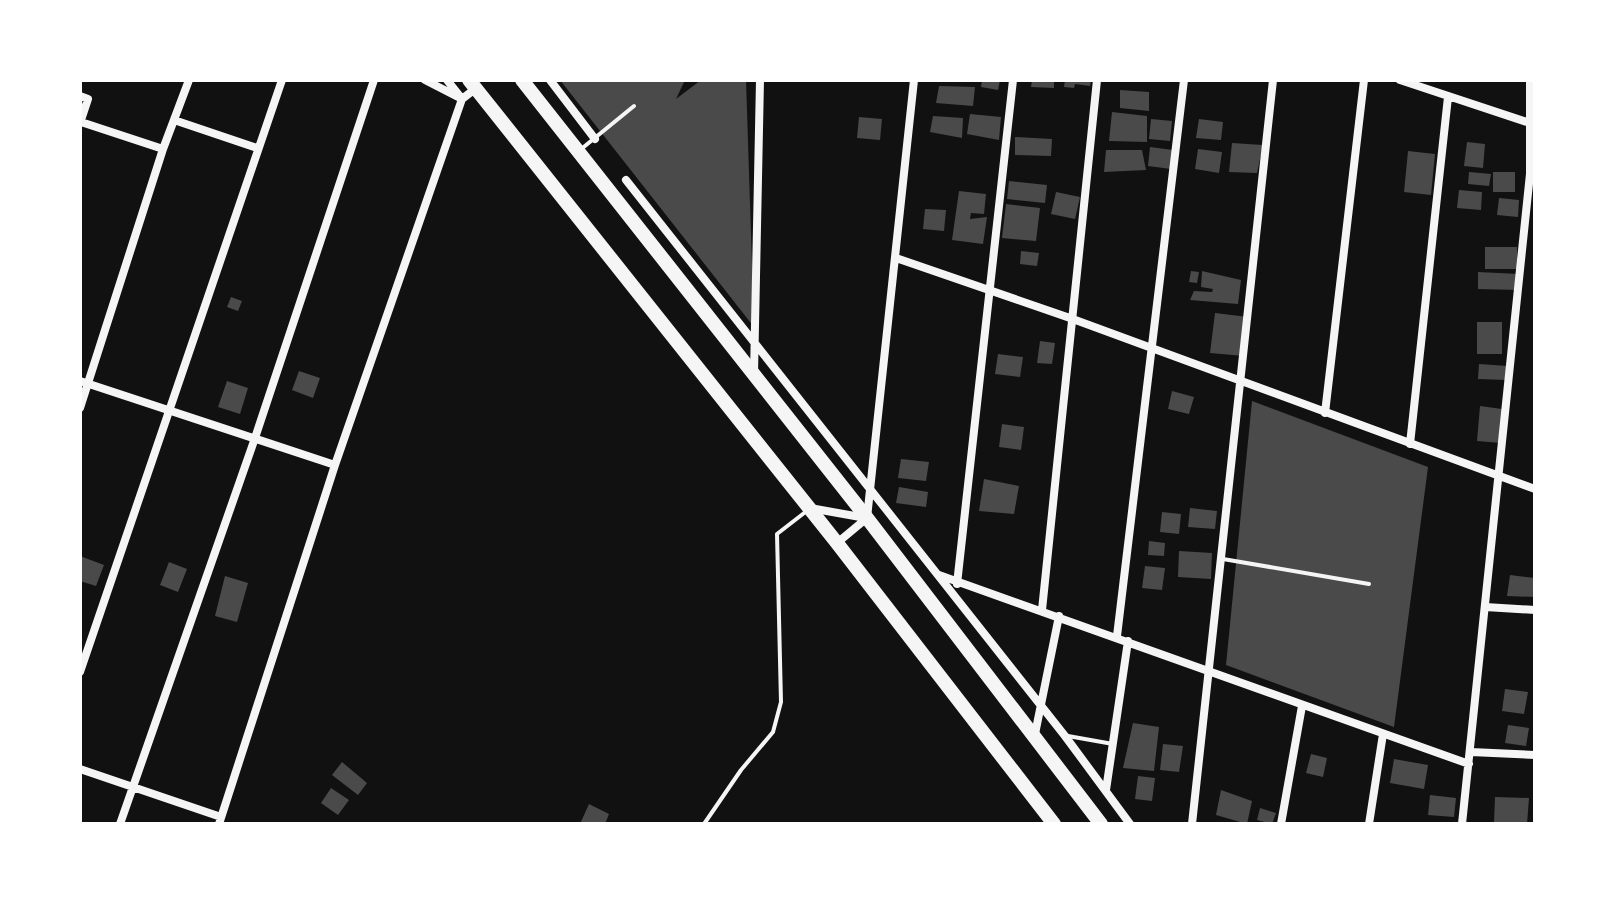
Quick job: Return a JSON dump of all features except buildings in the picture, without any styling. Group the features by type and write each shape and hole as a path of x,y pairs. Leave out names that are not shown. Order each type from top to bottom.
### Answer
{"main road":[{"path":"522,80 867,518 1101,824"},
{"path":"472,85 810,508 1054,824"}],"street":[{"path":"80,408 84,382 189,80"},
{"path":"80,672 282,80"},
{"path":"120,824 255,438 374,80"},
{"path":"425,80 462,99"},
{"path":"447,80 462,99"},
{"path":"550,80 595,139"},
{"path":"754,374 757,347 760,80"},
{"path":"837,543 867,518 914,80"},
{"path":"956,597 1013,80"},
{"path":"1042,610 1097,80"},
{"path":"1117,636 1184,80"},
{"path":"1192,824 1273,80"},
{"path":"1325,413 1364,80"},
{"path":"1400,80 1530,123"},
{"path":"1462,824 1530,174 1530,80"},
{"path":"80,769 220,820 335,465 462,99 472,85"},
{"path":"80,96 88,99 80,123 163,149"},
{"path":"1410,444 1448,97"},
{"path":"174,120 257,148"},
{"path":"626,180 1040,703 1130,824"},
{"path":"896,258 1070,318 1535,489"},
{"path":"84,382 335,465"},
{"path":"810,508 867,518"},
{"path":"939,575 1469,764"},
{"path":"1485,607 1535,610"},
{"path":"1035,734 1059,616"},
{"path":"1106,790 1128,641"},
{"path":"1281,824 1302,706"},
{"path":"1369,824 1383,734"},
{"path":"1471,752 1535,755"}],"lane":[{"path":"577,152 634,106"},
{"path":"704,824 741,770 773,732 783,678 777,534 810,508"},
{"path":"1223,559 1369,584"},
{"path":"1065,736 1113,744"}]}
